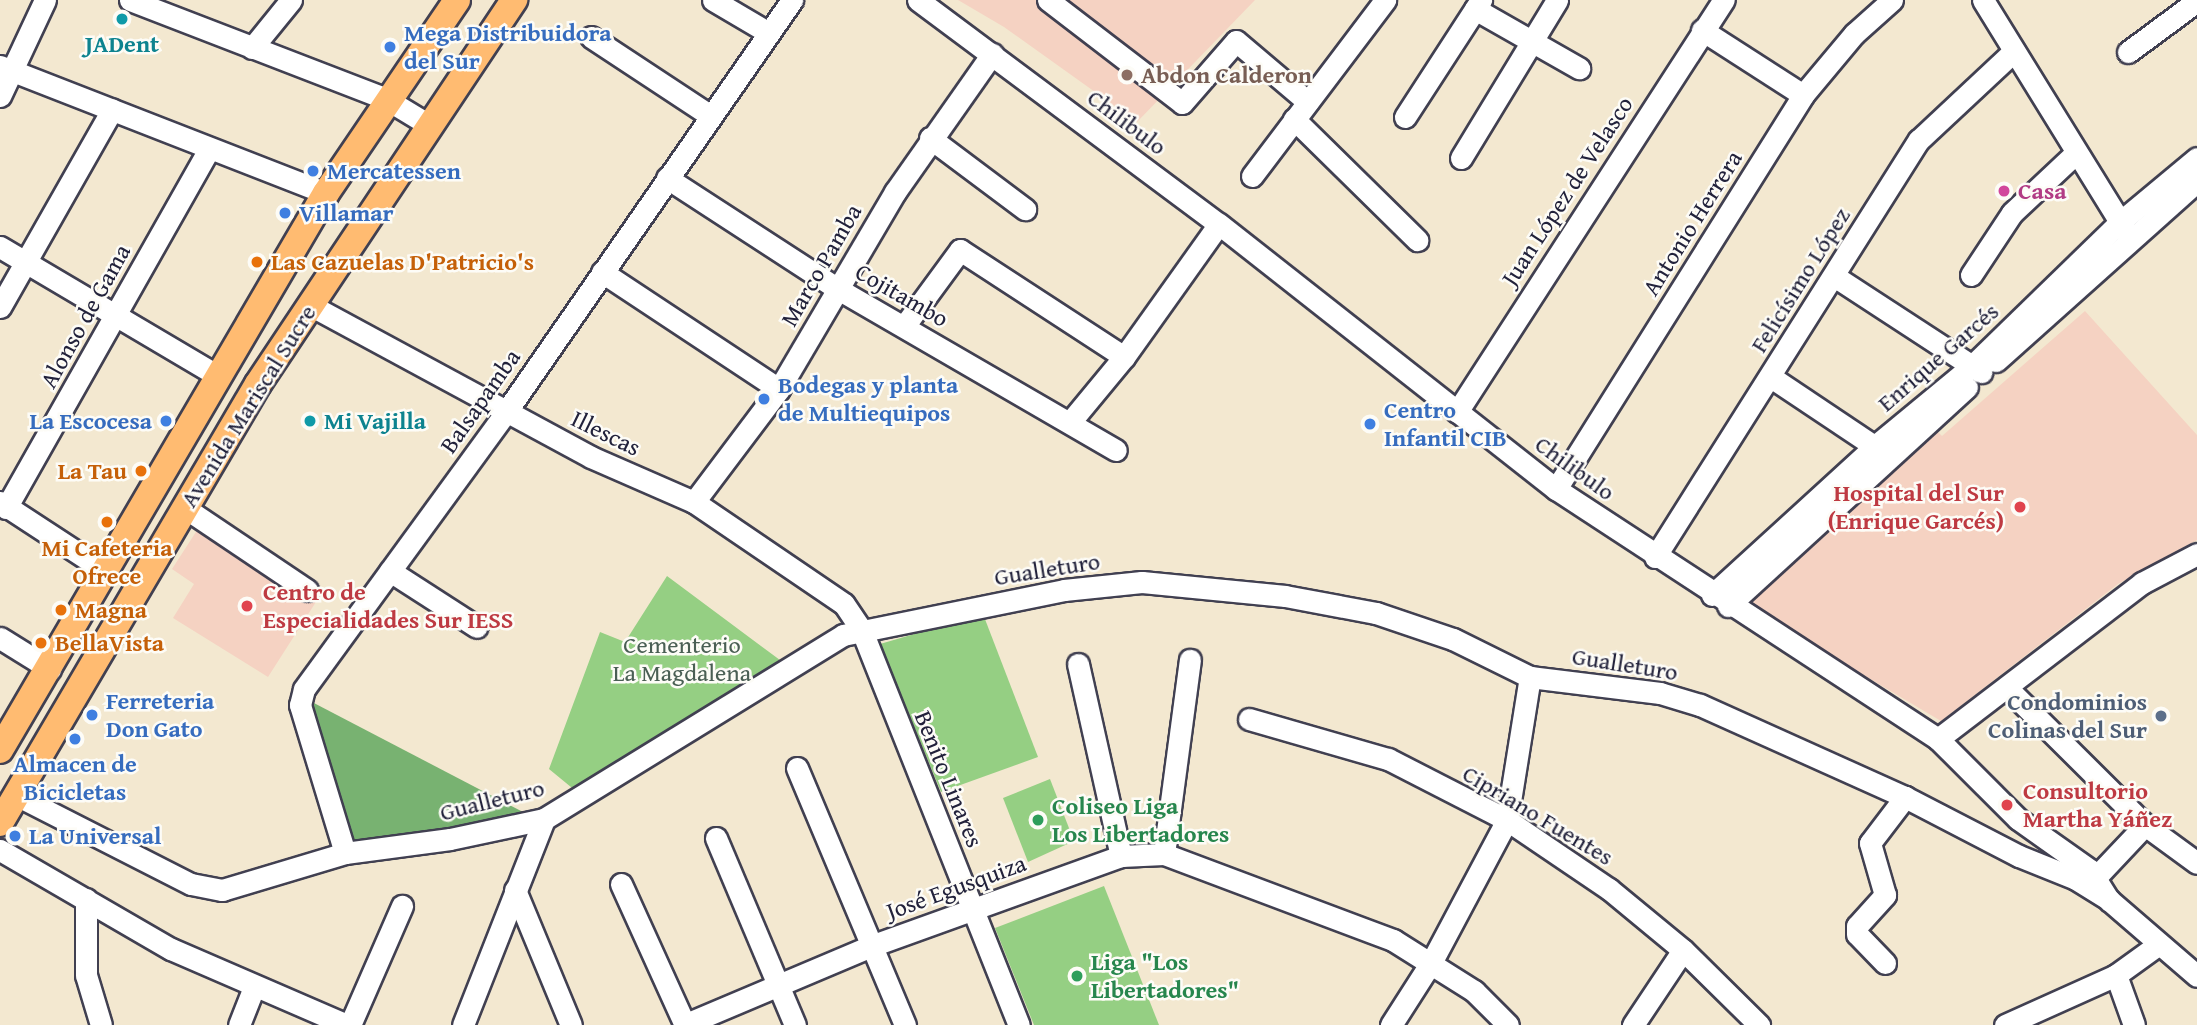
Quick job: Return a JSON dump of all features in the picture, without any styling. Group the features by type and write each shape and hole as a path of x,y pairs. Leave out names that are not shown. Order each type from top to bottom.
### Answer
{"main road":[{"name":"Avenida Mariscal Sucre","path":"0,750 50,670 326,193 386,99 457,0"},
{"name":"Avenida Mariscal Sucre","path":"0,823 185,508 310,305 514,0"}],"street":[{"path":"0,96 7,69 45,0"},
{"path":"252,48 291,0"},
{"path":"713,0 769,33"},
{"name":"Balsapamba","path":"345,853 301,697 506,412 792,0"},
{"name":"Chilibulo","path":"918,0 1219,225 1556,489 1720,600 1938,739 2018,819 2096,877 2109,900 2197,976"},
{"path":"1048,0 1182,103 1236,41 1308,102"},
{"path":"1252,176 1385,0"},
{"path":"1461,158 1557,0"},
{"name":"Juan López de Velasco","path":"1457,412 1702,30 1724,0"},
{"name":"Antonio Herrera","path":"1556,489 1804,95 1847,41 1892,0"},
{"path":"1983,0 2125,230"},
{"path":"136,1 386,99 429,125"},
{"path":"2128,52 2197,1"},
{"path":"1405,117 1478,4 1578,68"},
{"path":"1702,30 1804,95"},
{"path":"591,37 711,116"},
{"name":"Felicísimo López","path":"1655,557 1919,140 2014,51"},
{"name":"Marco Pamba","path":"694,502 779,389 930,138 992,54"},
{"path":"7,69 326,193"},
{"path":"0,307 113,110"},
{"path":"1294,119 1417,240"},
{"path":"930,138 1025,209"},
{"name":"Alonso de Gama","path":"3,505 116,316 209,149"},
{"path":"1971,275 2012,213 2076,153"},
{"name":"Enrique Garcés","path":"1720,600 1882,452 1977,370 2197,158"},
{"name":"Cojitambo","path":"667,178 838,289 1071,421 1116,450"},
{"name":"Enrique Garcés","path":"2125,230 2197,181"},
{"path":"1071,421 1124,356 1219,225"},
{"path":"0,247 218,376"},
{"path":"905,326 960,250 1124,356"},
{"path":"602,272 779,389"},
{"path":"1834,276 1977,370"},
{"name":"Illescas","path":"310,305 591,457 694,502 844,604 862,631"},
{"path":"1771,377 1882,452"},
{"path":"3,505 107,572"},
{"path":"185,508 307,590"},
{"path":"1938,739 2142,583 2197,554"},
{"path":"390,570 477,627"},
{"name":"Gualleturo","path":"16,795 206,889 247,885 345,853 450,839 544,819 843,635 1064,590 1142,582 1285,596 1376,613 1441,634 1530,677 1660,693 1700,705 1905,796 2019,856 2076,879 2109,900"},
{"name":"Benito Linares","path":"862,631 1019,1025"},
{"path":"0,638 50,670"},
{"path":"1164,854 1190,660"},
{"path":"1079,664 1121,856"},
{"path":"1391,1025 1432,961 1507,820 1530,677"},
{"path":"2007,688 2145,825 2192,850"},
{"name":"Cipriano Fuentes","path":"1249,719 1388,759 1507,820 1609,889 1683,950 1759,1025"},
{"path":"797,768 905,1025"},
{"path":"1885,963 1857,934 1857,926 1885,895 1870,843 1905,796"},
{"path":"463,1025 544,819"},
{"path":"2096,877 2145,825"},
{"path":"716,838 795,1025"},
{"path":"0,850 171,949 254,987 348,1025 402,905"},
{"name":"José Egusquiza","path":"685,1025 871,946 972,909 1121,856 1164,854 1393,940 1432,961 1474,991 1508,1025"},
{"path":"621,884 685,1025"},
{"path":"514,890 571,1025"},
{"path":"86,899 86,975 101,1025"},
{"path":"2005,1025 2116,975 2159,944"},
{"path":"1633,1025 1683,950"},
{"path":"2116,975 2134,1025"},
{"path":"239,1025 254,987"}],"shaded area":[{"name":"Abdon Calderon","path":"958,0 1255,0 1137,122 1004,27"},
{"name":"Hospital del Sur (Enrique Garcés)","path":"2085,311 2197,435 2197,540 2118,584 1941,721 1737,600 1933,427 1942,436"},
{"name":"Centro de Especialidades Sur IESS","path":"203,521 321,594 268,677 173,618 194,584 172,569"}],"green space":[{"name":"Cementerio La Magdalena","path":"667,576 784,663 577,792 549,769 600,632 625,642"},
{"path":"983,614 1038,757 941,792 880,644"},
{"path":"312,702 523,812 455,831 352,841"},
{"name":"Coliseo Liga Los Libertadores","path":"1050,779 1074,841 1028,862 1003,798"},
{"name":"Liga \"Los Libertadores\"","path":"1104,886 1159,1025 1034,1025 995,928"}],"place":[{"name":"JADent","path":"122,19"},
{"name":"Mega Distribuidora del Sur","path":"390,47"},
{"name":"Abdon Calderon","path":"1127,75"},
{"name":"Mercatessen","path":"313,171"},
{"name":"Casa","path":"2004,191"},
{"name":"Villamar","path":"285,213"},
{"name":"Las Cazuelas D'Patricio's","path":"257,262"},
{"name":"Bodegas y planta de Multiequipos","path":"764,399"},
{"name":"La Escocesa","path":"166,421"},
{"name":"Mi Vajilla","path":"310,421"},
{"name":"Centro Infantil CIB","path":"1370,424"},
{"name":"La Tau","path":"141,471"},
{"name":"Hospital del Sur (Enrique Garcés)","path":"2020,507"},
{"name":"Mi Cafeteria Ofrece","path":"107,522"},
{"name":"Centro de Especialidades Sur IESS","path":"247,606"},
{"name":"Magna","path":"61,610"},
{"name":"BellaVista","path":"41,643"},
{"name":"Ferreteria Don Gato","path":"92,715"},
{"name":"Condominios Colinas del Sur","path":"2161,716"},
{"name":"Almacen de Bicicletas","path":"75,739"},
{"name":"Consultorio Martha Yáñez","path":"2007,805"},
{"name":"Coliseo Liga Los Libertadores","path":"1038,820"},
{"name":"La Universal","path":"15,836"},
{"name":"Liga \"Los Libertadores\"","path":"1077,976"}]}
